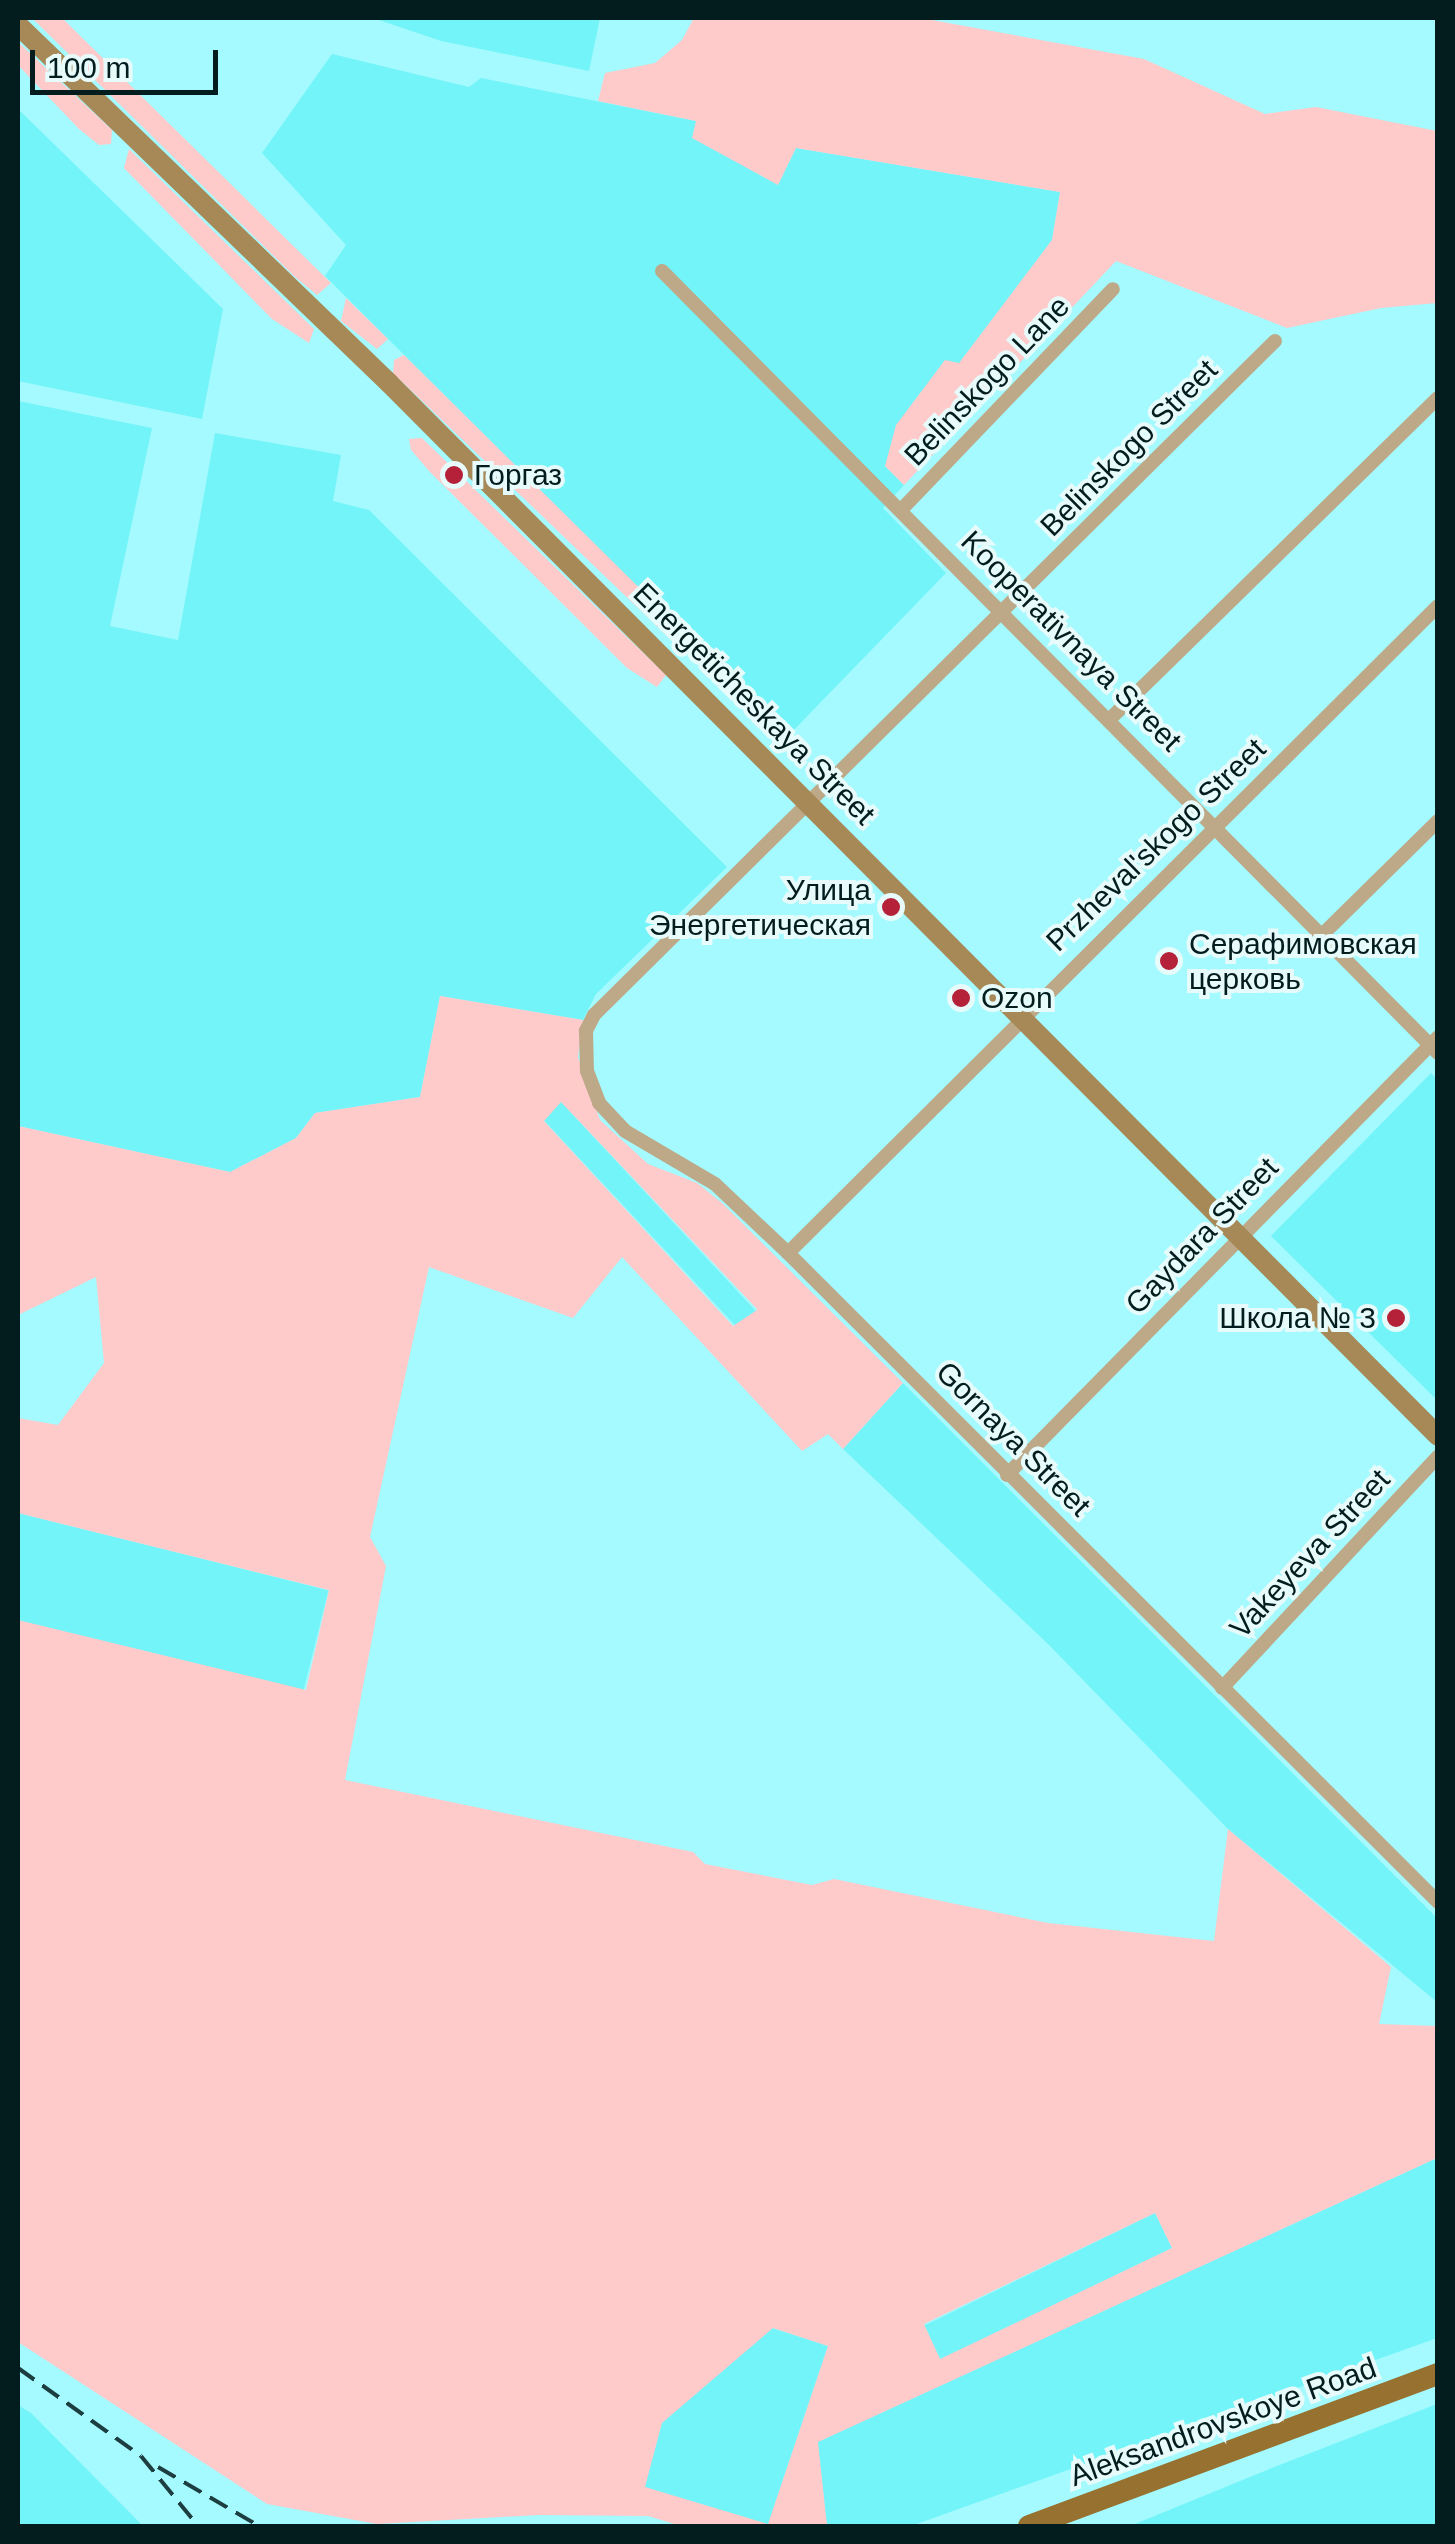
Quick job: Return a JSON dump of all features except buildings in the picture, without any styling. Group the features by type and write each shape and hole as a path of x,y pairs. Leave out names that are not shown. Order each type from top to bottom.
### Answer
{"main road":[{"name":"Aleksandrovskoye Road","path":"1029,2526 1438,2374"}],"street":[{"name":"Energeticheskaya Street","path":"18,25 809,801 1438,1436"},
{"name":"Kooperativnaya Street","path":"662,271 1435,1045"},
{"name":"Belinskogo Lane","path":"901,510 1113,289"},
{"name":"Belinskogo Street","path":"594,1015 1275,341"},
{"path":"1110,719 1438,398"},
{"name":"Przheval'skogo Street","path":"788,1253 1022,1014 1438,606"},
{"path":"1324,933 1438,821"},
{"name":"Gornaya Street","path":"594,1015 586,1031 587,1070 600,1103 625,1132 715,1184 788,1253 1438,1902"},
{"name":"Gaydara Street","path":"1008,1475 1240,1234 1435,1045"},
{"name":"Vakeyeva Street","path":"1222,1688 1438,1456"}],"shaded area":[{"path":"32,18 62,18 331,283 317,295 295,277"},
{"path":"373,18 600,18 589,71 441,41"},
{"path":"694,18 921,18 1144,59 1265,114 1316,107 1437,131 1437,303 1381,308 1287,328 1116,261 904,485 885,466 896,425 945,360 959,363 1052,240 1060,192 796,148 778,185 692,138 696,121 598,101 605,73 655,63 682,40"},
{"path":"18,42 112,130 111,144 99,145 79,129 18,65"},
{"path":"332,54 469,87 481,78 696,121 778,185 796,148 1060,192 1052,240 885,466 904,485 883,508 946,573 787,737 325,276 346,245 262,153"},
{"path":"18,109 223,309 202,419 18,381"},
{"path":"129,149 314,329 309,343 272,319 124,168"},
{"path":"346,298 388,339 377,349 341,321"},
{"path":"404,355 693,641 686,654 393,373 394,360"},
{"path":"18,401 152,428 110,626 178,640 215,433 341,455 333,501 369,510 727,867 596,994 583,1020 440,996 420,1097 315,1113 296,1138 230,1172 18,1126"},
{"path":"422,438 666,675 657,687 627,668 430,472 411,450 409,439"},
{"path":"440,996 583,1020 578,1057 600,1120 648,1164 697,1183 722,1203 903,1383 843,1449 828,1434 802,1451 622,1257 573,1318 429,1267 370,1537 386,1566 345,1780 693,1852 705,1864 812,1885 834,1879 1048,1923 1214,1941 1228,1829 1391,1967 1379,2024 1437,2026 1437,2158 818,2442 827,2526 681,2526 648,2516 538,2515 377,2524 267,2504 18,2342 18,1620 306,1690 329,1590 18,1513 18,1418 58,1425 104,1363 96,1277 18,1315 18,1126 230,1172 296,1138 315,1113 420,1097","holes":["561,1102 757,1309 757,1310 733,1326 544,1121","1155,2213 1172,2248 940,2359 924,2324","773,2328 828,2346 768,2524 645,2487 662,2423"]},
{"name":"Школа № 3","path":"1431,1073 1437,1079 1437,1400 1271,1236"},
{"path":"561,1102 756,1311 738,1328 543,1119"},
{"path":"903,1383 1437,1918 1437,2002 1228,1829 1049,1645 843,1449"},
{"path":"18,1513 328,1590 303,1694 18,1623"},
{"path":"1437,2158 1437,2338 911,2526 827,2526 817,2442"},
{"path":"1155,2213 1172,2248 941,2361 924,2326"},
{"path":"772,2328 828,2346 768,2525 644,2487 661,2423"},
{"path":"1437,2404 1437,2526 1130,2526 1277,2466"},
{"path":"18,2405 31,2413 143,2526 18,2526"}],"railway":[{"path":"18,2368 141,2456 198,2526"},
{"path":"158,2467 259,2526"}],"place":[{"name":"Горгаз","path":"454,475"},
{"name":"Улица Энергетическая","path":"891,907"},
{"name":"Серафимовская церковь","path":"1169,961"},
{"name":"Ozon","path":"961,998"},
{"name":"Школа № 3","path":"1396,1318"}]}
